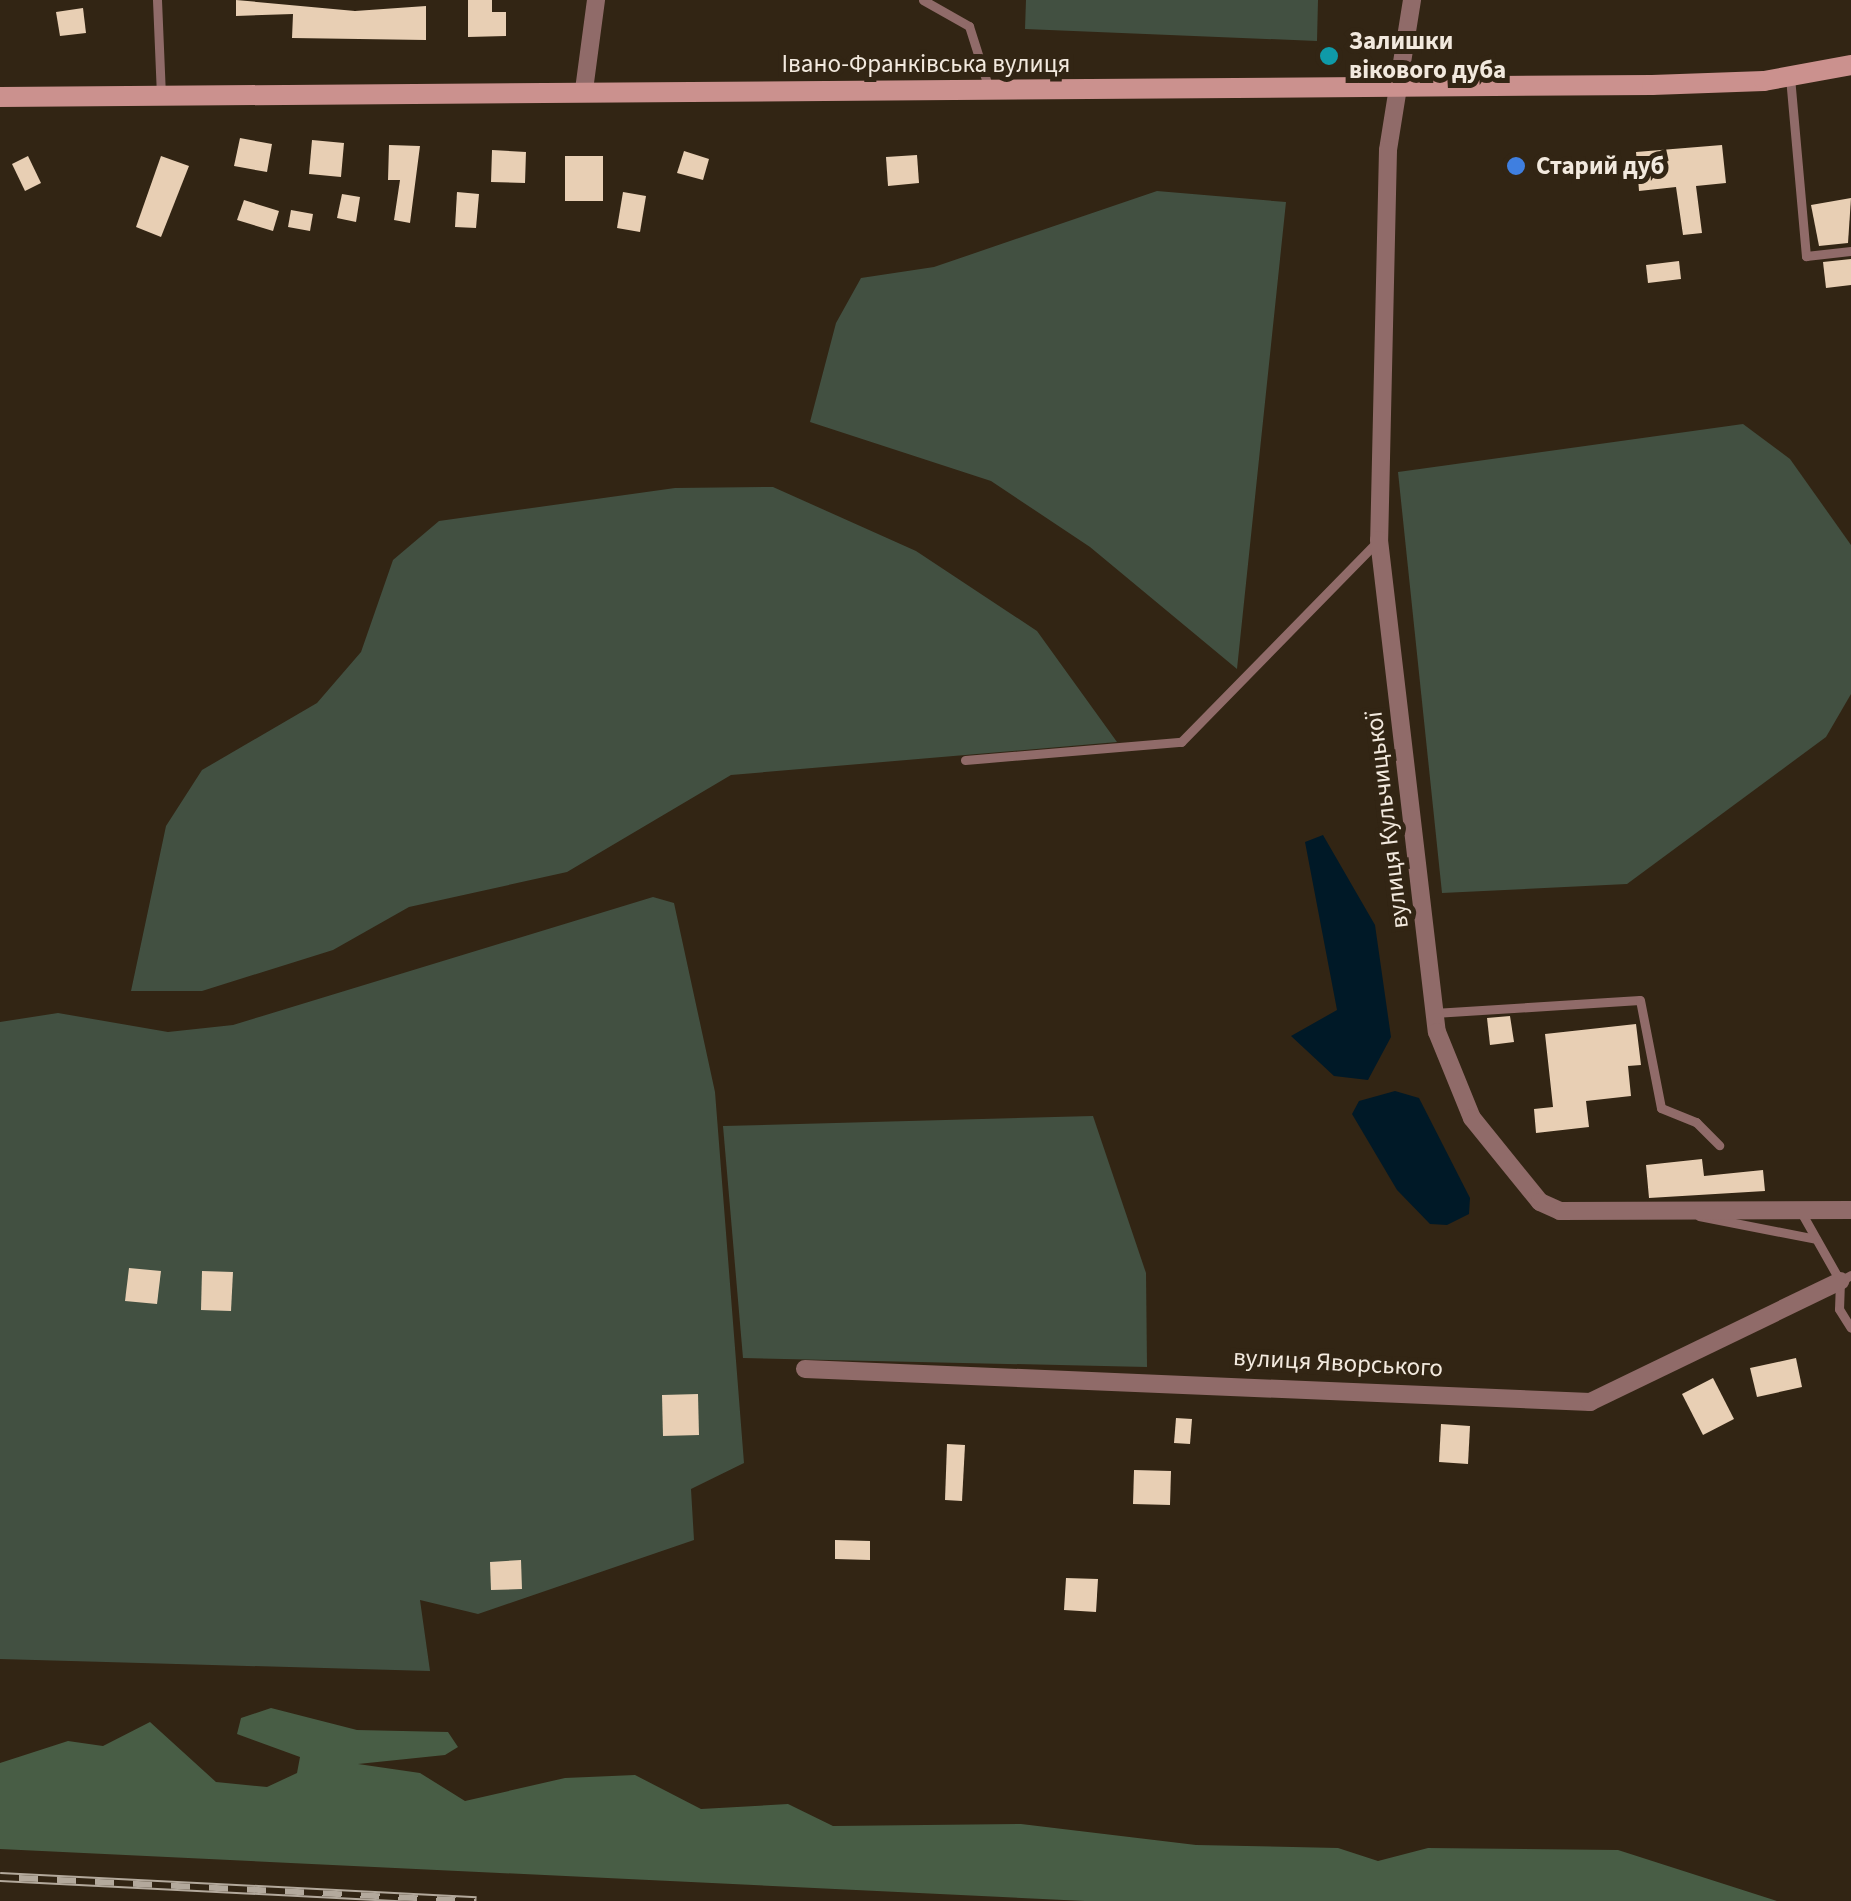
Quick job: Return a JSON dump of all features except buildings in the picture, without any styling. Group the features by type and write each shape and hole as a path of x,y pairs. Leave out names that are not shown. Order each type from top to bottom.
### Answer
{"main road":[{"name":"Івано-Франківська вулиця","path":"0,97 1395,87 1790,78 1851,66"}],"street":[{"path":"584,90 596,0"},
{"name":"вулиця Кульчицької","path":"1412,0 1395,87 1379,540 1434,1013 1472,1118 1540,1202 1620,1216 1753,1204 1801,1212 1851,1210"},
{"name":"вулиця Яворського","path":"805,1369 1590,1402 1845,1278"}],"lane":[{"path":"157,0 162,95"},
{"path":"923,0 970,26 989,89"},
{"path":"1790,78 1806,256 1851,251"},
{"path":"964,760 1181,742 1379,540"},
{"path":"1434,1013 1640,1000 1661,1108 1696,1122 1720,1145"},
{"path":"1682,1210 1772,1237 1816,1239"},
{"path":"1801,1212 1845,1278 1839,1309 1851,1328"}],"green space":[{"path":"1026,0 1318,0 1317,41 1025,29"},
{"path":"1157,191 1286,202 1237,669 1090,547 991,481 810,422 836,323 861,278 934,267"},
{"path":"1743,424 1790,459 1851,545 1851,694 1826,737 1627,884 1442,893 1398,472"},
{"path":"773,487 916,551 1037,631 1117,742 731,775 567,872 409,907 333,950 202,991 131,991 166,826 202,770 317,703 361,652 393,560 439,521 675,488"},
{"path":"653,897 674,903 715,1092 744,1463 691,1489 694,1540 478,1614 420,1600 430,1671 0,1659 0,1022 58,1013 168,1032 233,1025"},
{"path":"1093,1116 1146,1273 1147,1367 743,1358 723,1126"},
{"path":"271,1708 357,1730 448,1732 458,1747 445,1755 358,1764 420,1773 465,1801 565,1778 635,1775 701,1809 788,1804 833,1826 1021,1824 1196,1845 1338,1848 1378,1861 1428,1848 1618,1850 1777,1901 1085,1901 0,1849 0,1763 68,1741 103,1746 150,1722 216,1782 267,1787 297,1773 300,1757 237,1734 241,1718"}],"water":[{"path":"1323,835 1375,925 1391,1037 1368,1080 1334,1076 1291,1036 1337,1010 1305,842"},
{"path":"1395,1091 1419,1098 1470,1198 1469,1214 1447,1225 1430,1224 1397,1190 1352,1114 1359,1101"}],"railway":[{"path":"0,1877 476,1901"}],"place":[{"name":"Залишки вікового дуба","path":"1329,56"},
{"name":"Старий дуб","path":"1516,166"}]}
